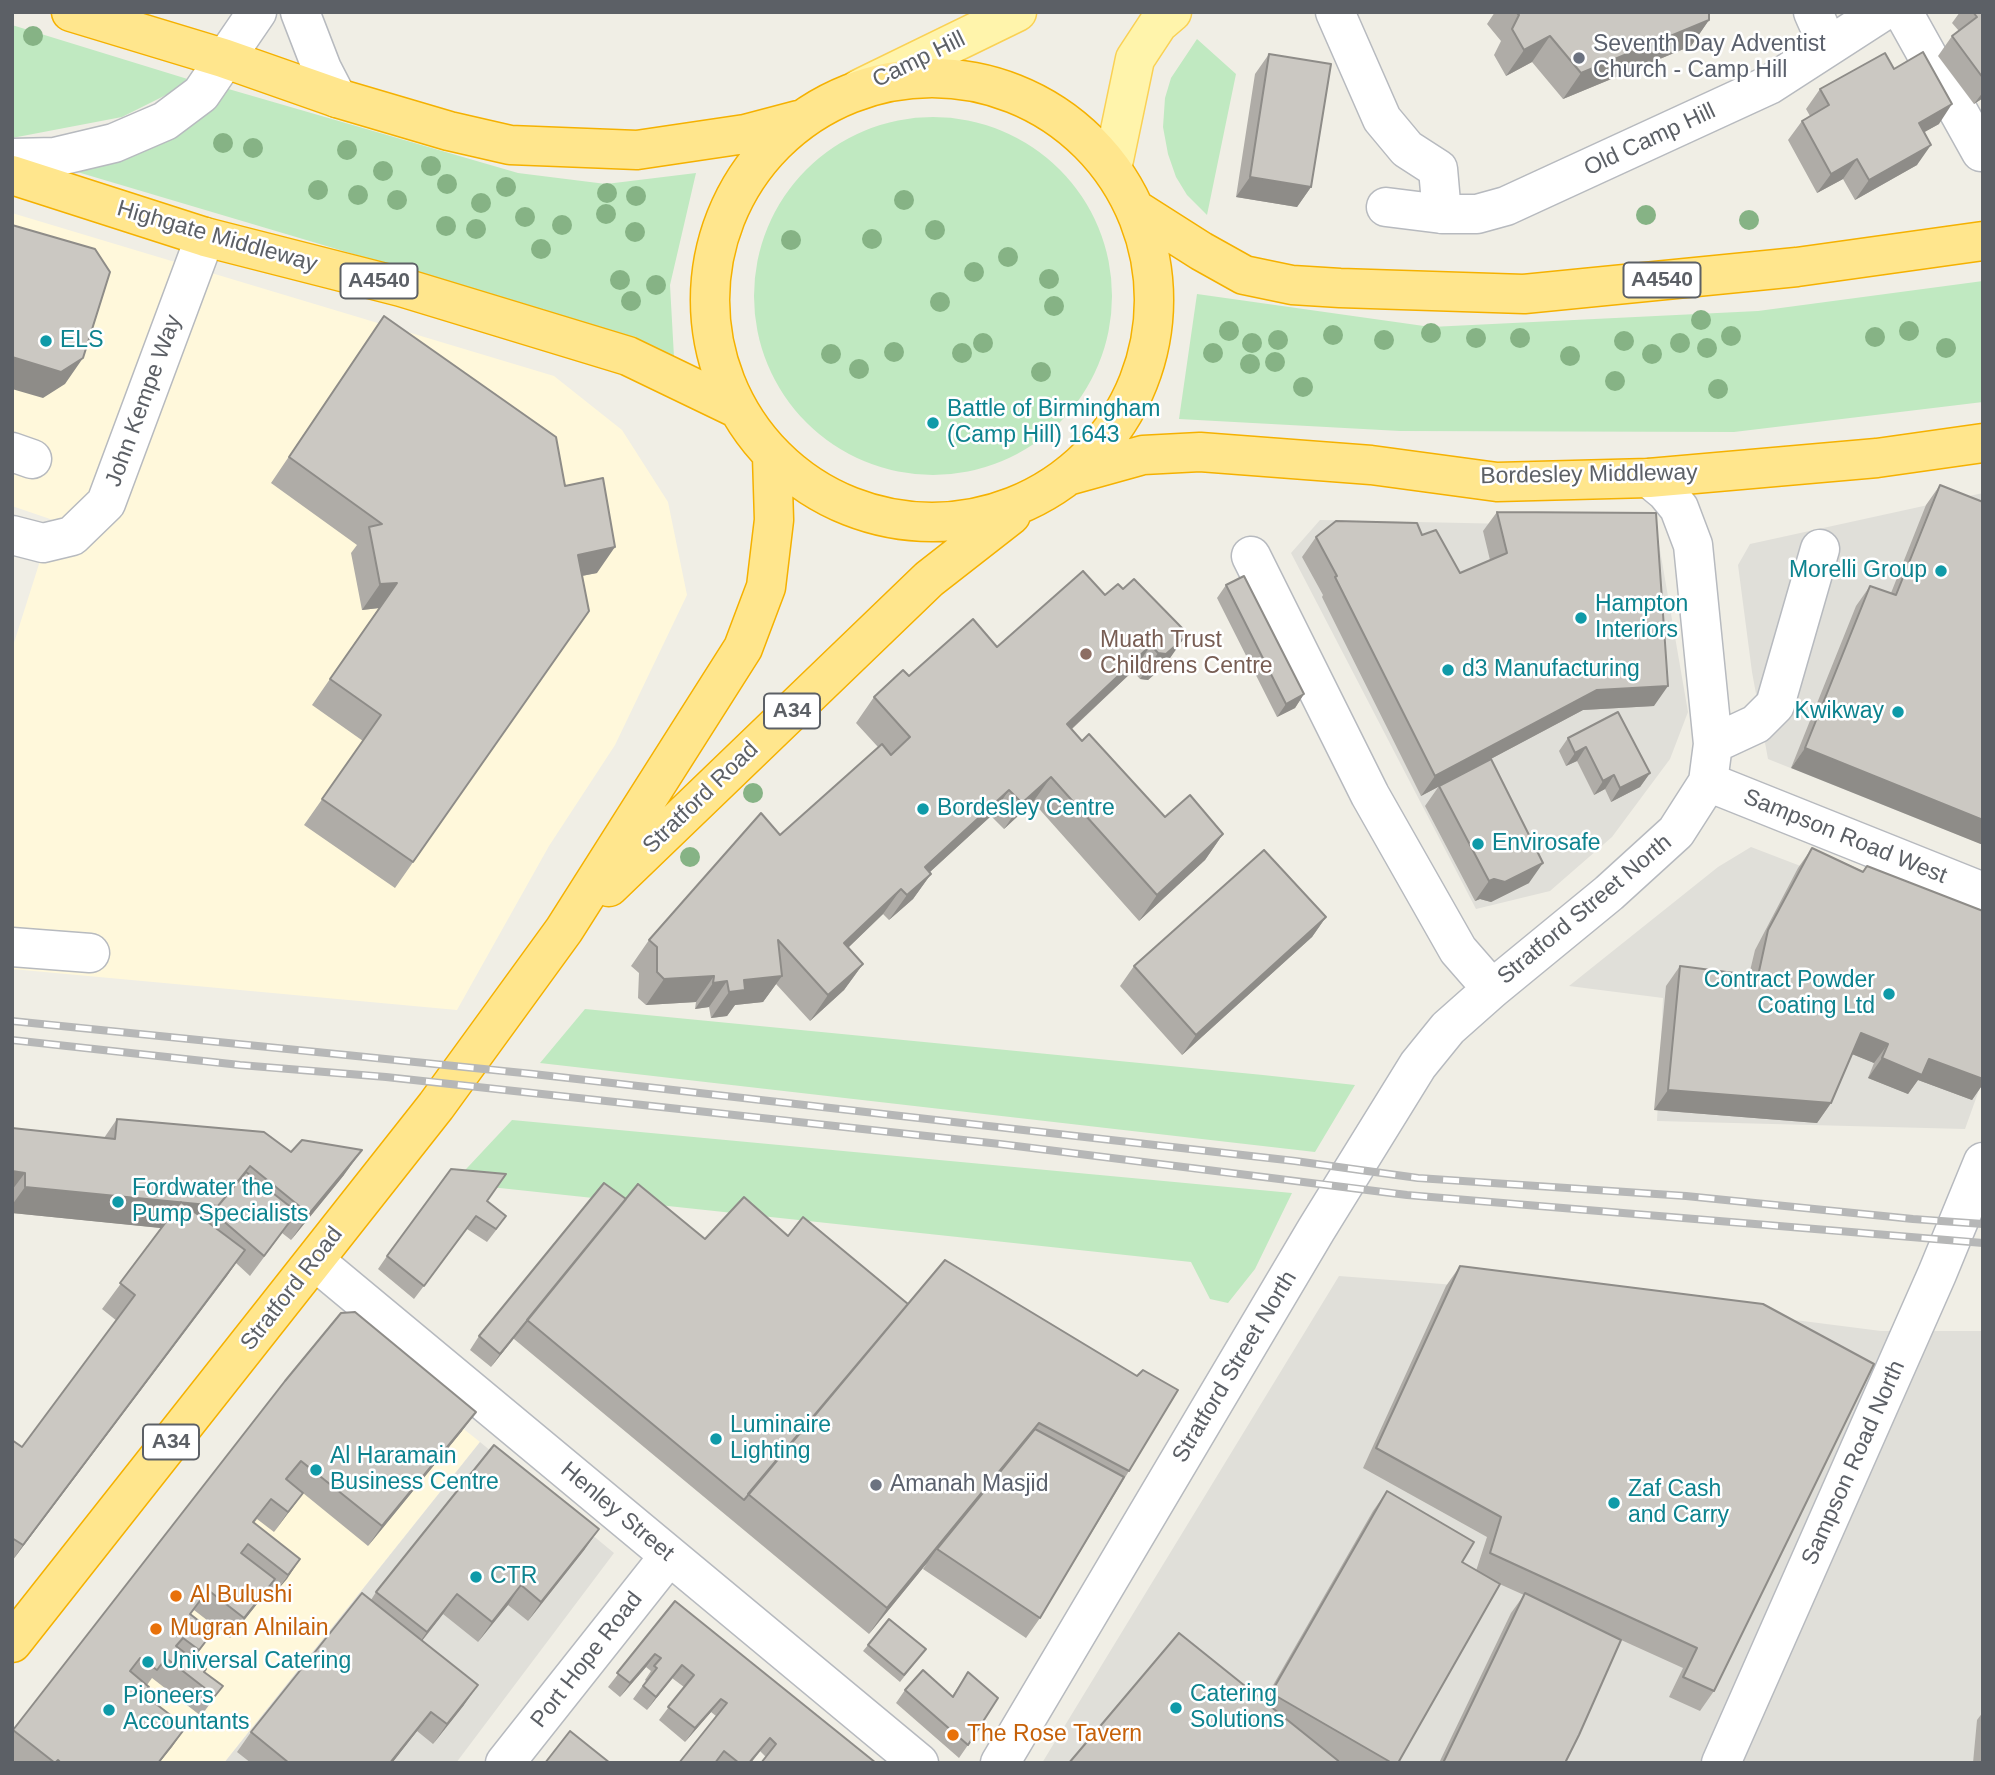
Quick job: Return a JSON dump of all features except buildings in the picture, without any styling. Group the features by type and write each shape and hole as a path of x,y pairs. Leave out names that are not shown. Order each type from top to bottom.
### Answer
{"highway":[{"path":"71,12 223,58 337,98 449,131 510,145 637,150 745,134 800,119"},
{"path":"938,77 979,82 1017,94 1052,113 1085,138 1112,169 1135,209 1152,265 1153,323 1139,381 1111,432 1071,475 1028,501 962,522 893,520 828,497 772,456 738,409 714,349 709,285 723,221 754,164 800,119 828,102 859,89 898,79 938,77"},
{"name":"Highgate Middleway","path":"12,175 205,237 401,287 628,356 738,409"},
{"name":"A4540","path":"1135,209 1244,275 1293,285 1340,289 1524,293 1797,267 1983,241"},
{"name":"Bordesley Middleway","path":"1071,475 1143,455 1200,452 1371,465 1497,482 1649,478 1877,458 1983,443"},
{"name":"Stratford Road","path":"17,1628 315,1261 436,1106 564,930 743,648 766,587 774,520 772,456"},
{"name":"Stratford Road","path":"564,930 929,579 1028,501"}],"main road":[{"name":"Camp Hill","path":"859,89 1017,12"},
{"path":"1112,169 1135,59 1158,24 1172,12"}],"street":[{"path":"12,158 55,157 114,142 165,121 201,94 223,58 257,12"},
{"path":"300,12 322,69 337,98"},
{"path":"1335,12 1382,119 1407,149 1438,169 1442,214"},
{"path":"1813,12 1828,46"},
{"name":"Old Camp Hill","path":"1386,207 1442,214 1477,214 1506,206 1769,85 1882,12"},
{"path":"1903,12 1981,152"},
{"name":"John Kempe Way","path":"12,534 43,543 72,536 106,503 205,237"},
{"name":"Stratford Street North","path":"1000,1763 1316,1230 1418,1065 1448,1028 1609,893 1676,832 1708,782 1713,744 1693,545 1679,508 1666,492 1649,478"},
{"path":"1713,744 1756,724 1774,705 1820,550"},
{"name":"Stratford Street North","path":"1251,556 1377,807 1458,950 1492,989"},
{"name":"Sampson Road West","path":"1708,782 1983,892"},
{"path":"12,947 90,953"},
{"name":"Sampson Road North","path":"1721,1763 1937,1274 1983,1162"},
{"name":"Henley Street","path":"315,1261 919,1763"},
{"name":"Port Hope Road","path":"505,1763 669,1556"}],"shaded area":[{"path":"12,213 554,376 622,430 668,502 687,595 615,745 549,846 457,1010 12,969 12,649 53,520 12,506"},
{"path":"1983,493 1983,845 1768,759 1752,672 1738,565 1750,544"},
{"path":"1320,520 1656,527 1688,712 1670,759 1612,837 1550,891 1476,909 1291,553"},
{"path":"1751,847 1983,936 1983,1079 1965,1129 1657,1121 1663,998 1569,986 1718,867"},
{"path":"1339,1276 1623,1298 1881,1331 1983,1331 1983,1763 1042,1763"},
{"path":"342,1332 480,1442 224,1763 12,1763 12,1736"},
{"path":"480,1442 614,1553 456,1763 224,1763"}],"green space":[{"path":"12,25 194,81 122,117 12,138"},
{"path":"1197,39 1236,74 1207,215 1187,195 1176,177 1163,127 1165,98 1171,78"},
{"path":"225,88 518,173 606,184 696,173 670,285 674,357 498,297 74,171"},
{"path":"915,117 951,117 985,124 1018,138 1047,157 1072,182 1091,211 1105,244 1112,278 1109,331 1099,365 1072,410 1047,435 1018,454 985,468 951,475 915,475 881,468 848,454 819,435 794,410 775,381 761,348 754,314 754,278 761,244 775,211 794,182 819,157 848,138 881,124"},
{"path":"1983,281 1983,402 1734,432 1400,431 1179,419 1197,294 1431,327 1758,311"},
{"path":"585,1009 1355,1085 1315,1152 540,1063"},
{"path":"512,1120 1292,1193 1255,1269 1228,1303 1210,1299 1191,1262 453,1183"}],"railway":[{"path":"12,1021 533,1074 1295,1161 1418,1178 1686,1196 1983,1224"},
{"path":"12,1040 240,1065 386,1077 1000,1144 1407,1195 1983,1243"}],"place":[{"name":"Seventh Day Adventist Church - Camp Hill","path":"1579,58"},
{"name":"ELS","path":"46,341"},
{"name":"Battle of Birmingham (Camp Hill) 1643","path":"933,423"},
{"name":"Morelli Group","path":"1941,571"},
{"name":"Hampton Interiors","path":"1581,618"},
{"name":"Muath Trust Childrens Centre","path":"1086,654"},
{"name":"d3 Manufacturing","path":"1448,670"},
{"name":"Kwikway","path":"1898,712"},
{"name":"Bordesley Centre","path":"923,809"},
{"name":"Envirosafe","path":"1478,844"},
{"name":"Contract Powder Coating Ltd","path":"1889,994"},
{"name":"Fordwater the Pump Specialists","path":"118,1202"},
{"name":"Luminaire Lighting","path":"716,1439"},
{"name":"Al Haramain Business Centre","path":"316,1470"},
{"name":"Amanah Masjid","path":"876,1485"},
{"name":"Zaf Cash and Carry","path":"1614,1503"},
{"name":"CTR","path":"476,1577"},
{"name":"Al Bulushi","path":"176,1596"},
{"name":"Mugran Alnilain","path":"156,1629"},
{"name":"Universal Catering","path":"148,1662"},
{"name":"Catering Solutions","path":"1176,1708"},
{"name":"Pioneers Accountants","path":"109,1710"},
{"name":"The Rose Tavern","path":"953,1735"}]}
